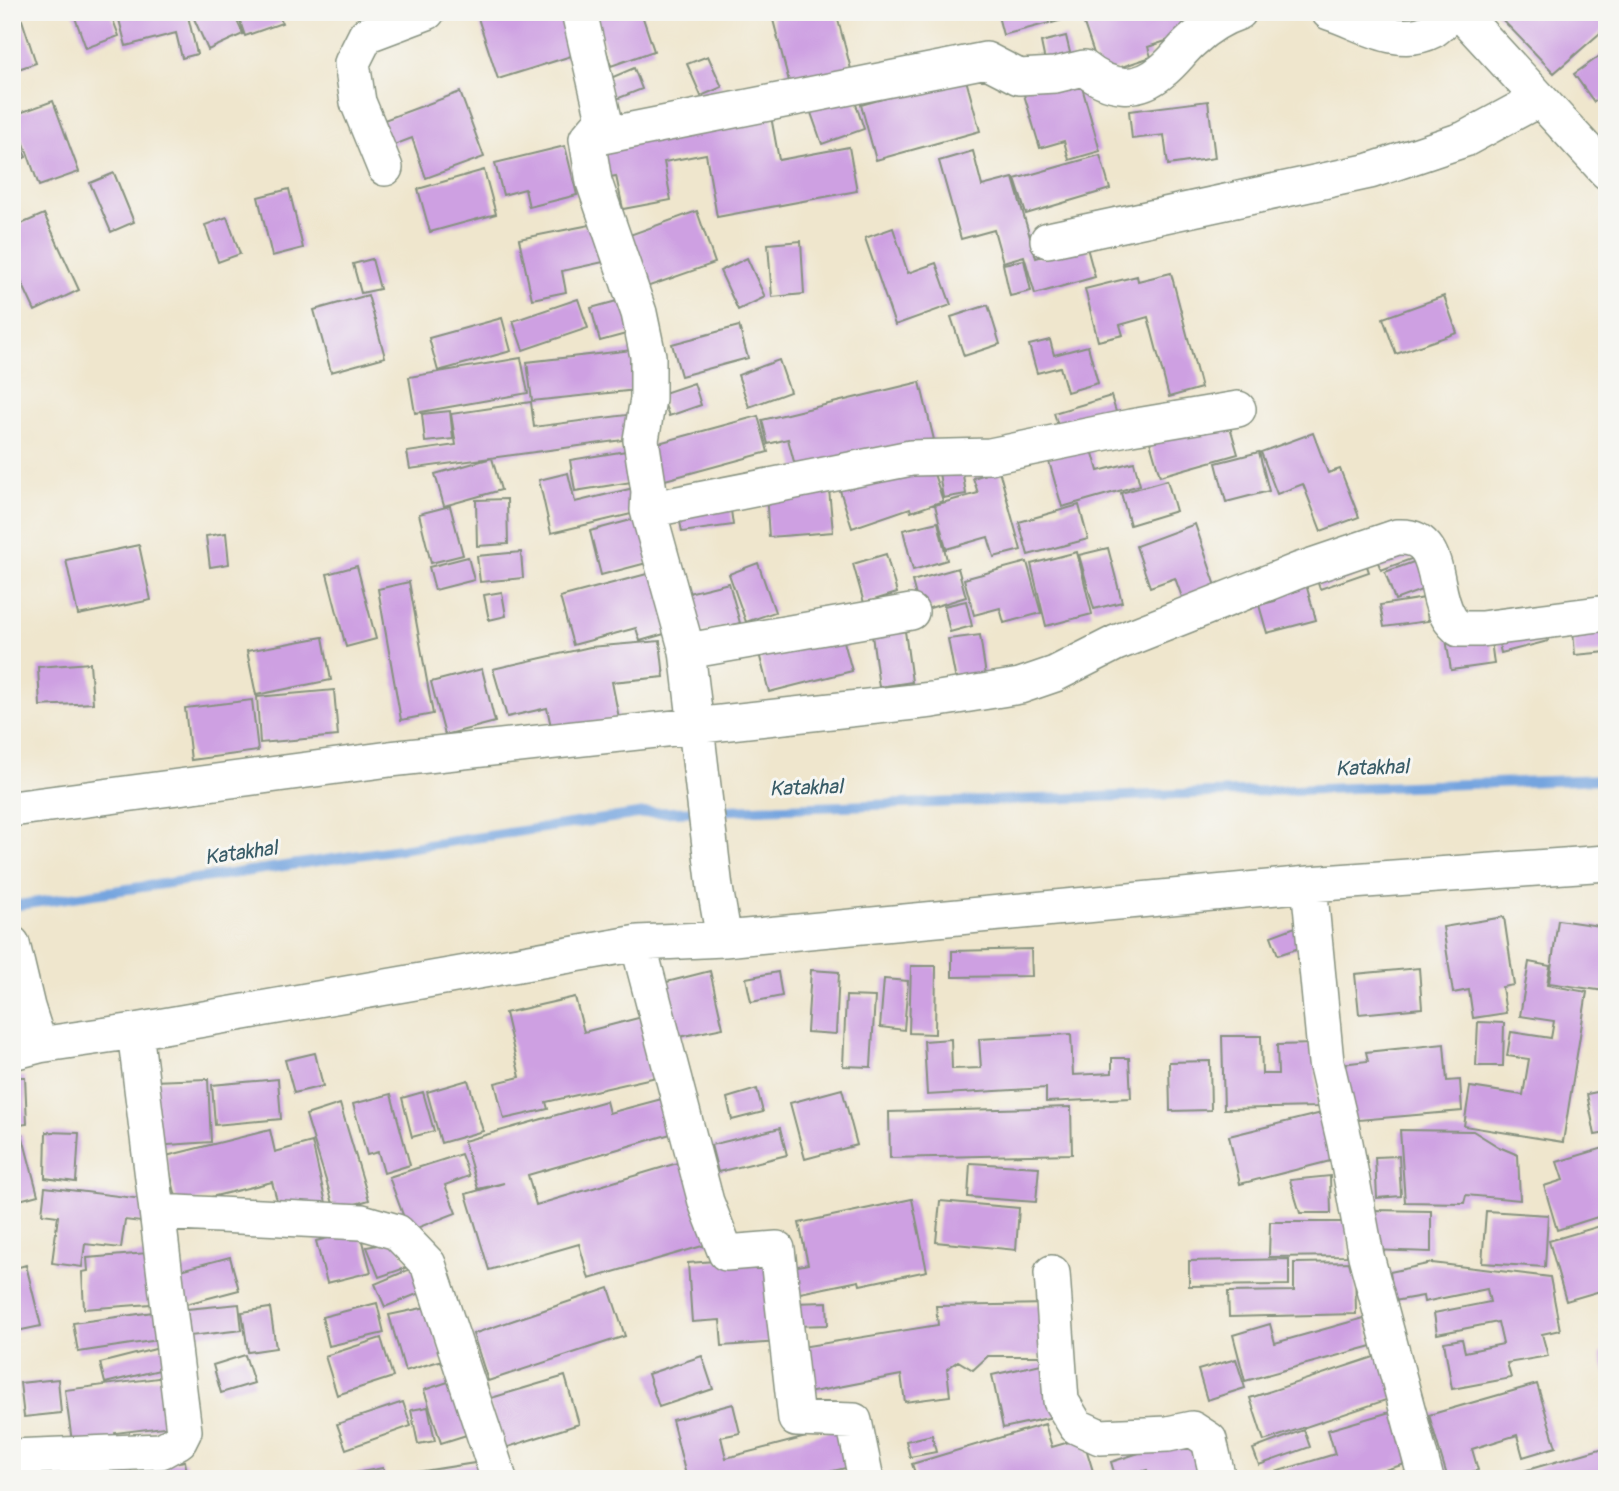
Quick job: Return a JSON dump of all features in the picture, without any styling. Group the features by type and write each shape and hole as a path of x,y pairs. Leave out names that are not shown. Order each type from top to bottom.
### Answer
{"street":[{"path":"385,168 358,102 352,63 366,35 427,12"},
{"path":"579,12 604,119 587,139 594,182 639,313 648,356 648,399 641,440 649,491 648,510 687,650 715,888 724,939"},
{"path":"587,139 986,60 1019,77 1055,75 1084,68 1099,81 1126,86 1145,83 1162,72 1193,39 1219,19 1239,12"},
{"path":"1329,12 1387,35 1411,37 1432,30 1454,12"},
{"path":"1464,12 1467,20 1607,172"},
{"path":"1048,240 1370,171 1465,139 1539,99"},
{"path":"648,510 911,458 990,456 1131,427 1238,409"},
{"path":"12,809 390,759 698,734 1020,686 1055,674 1116,643 1300,570 1397,537 1410,536 1422,542 1428,551 1447,615 1459,629 1480,629 1607,613"},
{"path":"687,650 911,612"},
{"path":"12,944 27,1007 26,1049 638,943 724,939 1309,884 1607,863"},
{"path":"1309,884 1326,1062 1345,1143 1366,1256 1426,1479"},
{"path":"638,943 706,1202 726,1253 778,1249 796,1419 854,1422 866,1479"},
{"path":"12,1457 57,1468 160,1451 179,1441 184,1431 135,1031"},
{"path":"158,1212 362,1223 397,1232 428,1264 499,1479"},
{"path":"1052,1273 1061,1401 1076,1426 1100,1437 1168,1434 1192,1429 1209,1440 1218,1479"}],"building":[{"path":"73,12 110,12 119,36 86,48"},
{"path":"117,12 187,12 197,54 182,58 176,33 126,46"},
{"path":"191,12 233,12 243,34 208,50"},
{"path":"237,12 278,12 282,23 245,36"},
{"path":"476,12 495,12 496,15 499,12 575,12 587,51 498,79"},
{"path":"594,12 641,12 654,51 611,66"},
{"path":"771,12 836,12 852,73 791,89"},
{"path":"997,12 1046,12 1049,23 1003,35"},
{"path":"1049,12 1070,12 1072,17 1052,23"},
{"path":"1080,12 1179,12 1187,34 1148,47 1151,57 1101,74"},
{"path":"1495,12 1607,12 1607,27 1554,73"},
{"path":"22,20 36,63 12,71 12,23"},
{"path":"1066,36 1073,65 1047,71 1041,42"},
{"path":"1607,51 1607,109 1599,99 1594,102 1574,74"},
{"path":"708,56 722,87 701,96 687,64"},
{"path":"634,68 642,89 614,100 606,80"},
{"path":"1078,73 1100,151 1069,160 1064,141 1040,148 1022,88"},
{"path":"965,76 980,131 876,160 861,105"},
{"path":"460,92 484,157 426,178 412,138 386,148 376,123"},
{"path":"852,92 864,129 822,144 809,107"},
{"path":"53,101 79,172 39,186 14,115"},
{"path":"1208,101 1215,158 1168,165 1164,135 1132,139 1129,111"},
{"path":"770,111 779,160 849,147 857,191 717,217 706,154 664,162 671,200 623,209 616,176 599,179 592,144"},
{"path":"12,129 26,157 12,164"},
{"path":"565,146 577,195 529,207 525,189 503,195 495,163"},
{"path":"973,151 982,186 1013,178 1036,258 1086,244 1095,277 1035,294 1024,256 1003,262 994,230 961,239 939,161"},
{"path":"1100,155 1110,189 1026,214 1015,179"},
{"path":"484,170 496,214 430,232 418,189"},
{"path":"114,173 134,222 111,232 90,183"},
{"path":"289,189 303,248 272,256 258,197"},
{"path":"12,199 20,216 12,220"},
{"path":"697,211 715,263 641,289 624,237"},
{"path":"44,214 79,290 35,311 12,262 12,228"},
{"path":"227,217 240,254 218,262 205,225"},
{"path":"600,223 608,261 562,271 566,292 532,299 519,239"},
{"path":"893,228 908,273 936,263 951,305 895,325 865,238"},
{"path":"801,241 804,294 772,297 768,244"},
{"path":"747,258 765,297 738,310 720,271"},
{"path":"372,259 380,289 361,293 353,264"},
{"path":"1024,260 1031,291 1010,296 1003,264"},
{"path":"1171,273 1201,388 1169,397 1148,317 1120,325 1123,335 1098,341 1085,289 1137,276 1138,281"},
{"path":"368,295 385,357 331,372 314,310"},
{"path":"1444,296 1457,333 1396,354 1383,318"},
{"path":"628,298 637,331 600,341 591,308"},
{"path":"578,299 588,328 523,350 513,321"},
{"path":"988,305 1000,344 964,356 951,317"},
{"path":"502,318 511,351 438,371 429,338"},
{"path":"739,326 748,358 681,376 672,344"},
{"path":"1050,340 1054,355 1088,346 1098,383 1067,392 1060,367 1037,373 1029,345"},
{"path":"641,349 646,389 532,401 527,362"},
{"path":"521,358 528,393 415,413 409,377"},
{"path":"779,360 790,392 749,407 738,375"},
{"path":"920,382 935,444 798,477 788,439 768,444 762,420"},
{"path":"694,383 701,405 669,416 661,394"},
{"path":"1111,396 1118,418 1061,435 1054,413"},
{"path":"531,402 534,427 634,414 638,438 410,469 407,452 456,445 451,414"},
{"path":"450,411 453,439 425,442 422,414"},
{"path":"758,416 768,452 654,483 644,447"},
{"path":"1228,420 1238,454 1160,476 1150,442"},
{"path":"1313,433 1328,473 1340,469 1359,517 1321,531 1303,484 1277,494 1261,452"},
{"path":"1091,446 1098,471 1134,462 1140,485 1062,507 1048,458"},
{"path":"639,449 644,480 575,491 570,460"},
{"path":"1259,452 1269,491 1226,502 1216,463"},
{"path":"492,458 501,490 444,506 435,474"},
{"path":"930,462 943,501 911,512 910,508 852,528 838,484"},
{"path":"961,463 966,494 943,498 938,466"},
{"path":"999,470 1021,550 994,557 988,537 946,549 935,505 978,493 973,478"},
{"path":"568,473 575,502 642,486 648,510 551,533 539,480"},
{"path":"1167,480 1176,511 1130,525 1121,493"},
{"path":"829,489 833,532 769,537 766,493"},
{"path":"507,499 508,544 477,546 476,500"},
{"path":"730,503 733,525 682,532 678,511"},
{"path":"1079,505 1088,539 1028,555 1019,522"},
{"path":"450,506 463,555 431,563 419,514"},
{"path":"646,516 658,560 601,575 590,531"},
{"path":"938,522 947,560 913,570 903,530"},
{"path":"1195,524 1217,589 1183,600 1175,578 1150,587 1136,546"},
{"path":"226,533 229,564 210,567 206,536"},
{"path":"1370,541 1425,554 1381,570"},
{"path":"139,545 151,600 78,615 66,560"},
{"path":"1360,546 1369,572 1320,589 1311,563"},
{"path":"1108,548 1122,602 1094,609 1079,555"},
{"path":"521,552 523,578 480,582 477,556"},
{"path":"1077,552 1092,614 1046,626 1031,564"},
{"path":"886,554 897,593 864,603 853,564"},
{"path":"468,557 474,580 435,590 429,567"},
{"path":"1425,558 1435,585 1395,600 1385,572"},
{"path":"1027,562 1041,613 1004,623 1000,608 974,615 964,579"},
{"path":"758,563 775,612 746,622 729,574"},
{"path":"357,566 376,639 346,647 327,574"},
{"path":"958,568 966,597 920,611 912,581"},
{"path":"662,570 678,630 640,641 636,628 573,645 560,597"},
{"path":"1302,570 1316,620 1267,633 1259,605 1275,601 1270,578"},
{"path":"409,582 433,714 401,720 378,589"},
{"path":"729,583 740,623 689,635 680,595"},
{"path":"502,592 506,616 489,620 484,595"},
{"path":"1425,598 1428,621 1384,627 1380,605"},
{"path":"966,601 972,626 950,632 944,606"},
{"path":"1607,604 1607,652 1575,655 1571,607"},
{"path":"1540,610 1548,641 1501,653 1494,622"},
{"path":"836,612 852,671 769,692 754,634"},
{"path":"905,631 912,682 879,687 872,635"},
{"path":"1490,633 1494,664 1451,670 1446,639"},
{"path":"980,635 986,676 956,681 948,639"},
{"path":"323,637 331,680 256,695 247,651"},
{"path":"660,641 664,677 612,682 619,718 552,731 547,708 507,717 493,669 590,647"},
{"path":"90,663 93,703 40,706 38,667"},
{"path":"482,669 495,722 445,735 431,682"},
{"path":"334,690 338,736 260,743 257,697"},
{"path":"252,700 258,751 191,760 185,708"},
{"path":"1504,917 1514,985 1502,987 1506,1013 1473,1018 1469,990 1453,993 1443,927"},
{"path":"1558,920 1607,927 1605,991 1549,983"},
{"path":"1298,926 1305,946 1278,955 1271,936"},
{"path":"1031,949 1032,976 952,977 952,951"},
{"path":"1529,962 1550,966 1547,985 1587,992 1563,1142 1464,1126 1470,1087 1523,1095 1529,1059 1507,1056 1511,1032 1551,1038 1554,1021 1520,1016"},
{"path":"911,966 936,966 935,1034 909,1033"},
{"path":"1419,968 1422,1008 1359,1014 1355,974"},
{"path":"811,970 839,972 836,1034 807,1032"},
{"path":"710,971 723,1028 669,1039 655,985"},
{"path":"778,972 782,996 751,1002 746,978"},
{"path":"884,979 908,981 904,1030 880,1027"},
{"path":"846,996 875,997 871,1067 843,1066"},
{"path":"575,997 584,1032 646,1016 661,1076 546,1102 548,1109 504,1119 495,1083 520,1077 505,1013"},
{"path":"1478,1022 1504,1023 1503,1066 1476,1066"},
{"path":"1071,1034 1073,1075 1112,1073 1112,1058 1129,1058 1131,1098 1046,1102 1046,1088 927,1095 924,1041 951,1039 952,1069 981,1068 979,1039"},
{"path":"1222,1036 1261,1036 1262,1074 1278,1074 1277,1045 1315,1044 1317,1107 1224,1109"},
{"path":"1444,1044 1447,1081 1460,1080 1462,1111 1347,1121 1342,1064 1368,1061 1366,1052"},
{"path":"315,1053 323,1086 294,1093 285,1060"},
{"path":"1210,1061 1211,1110 1170,1111 1169,1062"},
{"path":"12,1077 25,1077 27,1124 12,1126"},
{"path":"208,1079 211,1142 154,1146 152,1081"},
{"path":"278,1079 281,1119 215,1125 212,1085"},
{"path":"468,1080 483,1131 441,1143 427,1092"},
{"path":"757,1089 763,1112 732,1120 727,1098"},
{"path":"842,1089 857,1145 805,1159 790,1103"},
{"path":"1607,1090 1607,1133 1595,1135 1587,1094"},
{"path":"423,1092 434,1131 412,1137 402,1098"},
{"path":"391,1094 410,1165 384,1173 378,1152 367,1155 353,1104"},
{"path":"673,1096 681,1131 528,1175 536,1205 691,1159 716,1242 589,1279 579,1244 489,1270 466,1194 504,1183 478,1189 464,1141 606,1101 609,1113"},
{"path":"340,1104 369,1200 335,1210 306,1115"},
{"path":"1071,1107 1072,1154 890,1158 889,1112"},
{"path":"1330,1111 1342,1158 1240,1184 1229,1136"},
{"path":"780,1128 787,1155 718,1172 711,1145"},
{"path":"270,1130 275,1152 312,1142 326,1203 281,1215 272,1182 178,1205 166,1156"},
{"path":"1400,1130 1473,1131 1518,1155 1520,1200 1466,1195 1464,1203 1405,1202"},
{"path":"46,1132 79,1133 76,1182 45,1178"},
{"path":"22,1134 38,1195 12,1202 12,1136"},
{"path":"1607,1147 1607,1214 1557,1230 1544,1186 1563,1180 1557,1162"},
{"path":"461,1154 469,1176 445,1185 456,1213 409,1231 389,1177"},
{"path":"1399,1156 1401,1196 1377,1198 1375,1157"},
{"path":"970,1163 1039,1167 1036,1202 968,1197"},
{"path":"1330,1176 1331,1213 1300,1213 1290,1180"},
{"path":"45,1187 151,1200 149,1223 125,1220 121,1248 85,1244 82,1267 52,1263 58,1216 42,1214"},
{"path":"912,1199 927,1271 860,1285 859,1281 790,1295 784,1269 808,1264 799,1223"},
{"path":"940,1201 1019,1208 1016,1250 936,1242"},
{"path":"1372,1210 1431,1211 1431,1252 1371,1250"},
{"path":"1486,1211 1548,1215 1545,1267 1482,1263"},
{"path":"1270,1222 1347,1222 1347,1256 1269,1257"},
{"path":"1607,1224 1607,1289 1566,1301 1549,1241"},
{"path":"360,1230 371,1272 327,1283 316,1241"},
{"path":"397,1241 408,1267 379,1277 367,1247"},
{"path":"160,1252 164,1303 84,1309 82,1272 88,1271 87,1258"},
{"path":"230,1257 239,1290 186,1304 177,1271"},
{"path":"773,1257 780,1342 722,1346 720,1320 692,1322 688,1263"},
{"path":"1289,1259 1289,1285 1189,1286 1189,1261"},
{"path":"1355,1262 1356,1314 1229,1317 1228,1292 1294,1291 1294,1263"},
{"path":"1432,1263 1550,1277 1560,1330 1542,1334 1548,1356 1507,1363 1511,1378 1452,1389 1444,1342 1462,1339 1465,1352 1503,1344 1498,1322 1437,1334 1434,1313 1490,1302 1487,1289 1424,1302 1423,1296 1394,1301 1390,1272"},
{"path":"422,1264 432,1288 385,1307 375,1284"},
{"path":"26,1265 41,1326 12,1332 12,1269"},
{"path":"609,1288 625,1336 488,1381 473,1334"},
{"path":"827,1302 828,1325 794,1326 793,1303"},
{"path":"377,1303 384,1333 329,1346 322,1317"},
{"path":"239,1304 242,1330 190,1336 187,1309"},
{"path":"1049,1304 1050,1356 988,1356 973,1370 958,1361 947,1369 950,1396 905,1402 901,1375 802,1394 795,1348 938,1325 936,1306"},
{"path":"427,1307 443,1360 405,1371 389,1315"},
{"path":"270,1308 276,1348 248,1352 242,1312"},
{"path":"161,1311 165,1339 78,1352 73,1323"},
{"path":"1364,1318 1372,1346 1245,1381 1233,1335 1270,1324 1275,1343"},
{"path":"381,1338 393,1377 337,1395 325,1356"},
{"path":"171,1345 176,1366 105,1383 100,1363"},
{"path":"1607,1351 1607,1374 1606,1374 1600,1353"},
{"path":"245,1355 254,1383 221,1393 213,1365"},
{"path":"1380,1355 1395,1397 1264,1441 1250,1398"},
{"path":"702,1356 713,1389 659,1407 648,1374"},
{"path":"1236,1359 1245,1388 1207,1400 1198,1370"},
{"path":"1050,1362 1062,1415 1003,1428 992,1375"},
{"path":"173,1376 180,1425 115,1433 116,1443 73,1449 65,1390"},
{"path":"565,1376 579,1424 505,1448 488,1399"},
{"path":"460,1378 476,1432 441,1443 424,1390"},
{"path":"58,1379 61,1413 24,1417 20,1383"},
{"path":"1537,1384 1556,1447 1523,1457 1517,1435 1472,1449 1478,1470 1448,1479 1429,1415"},
{"path":"403,1402 411,1426 346,1449 337,1424"},
{"path":"733,1404 740,1433 721,1437 726,1458 852,1425 862,1464 829,1472 831,1479 687,1479 672,1420"},
{"path":"428,1407 435,1441 418,1444 411,1410"},
{"path":"1397,1410 1412,1462 1354,1479 1252,1479 1335,1454 1328,1430"},
{"path":"1045,1424 1052,1447 1083,1438 1095,1478 917,1479 912,1464"},
{"path":"1304,1430 1310,1447 1259,1465 1253,1449"},
{"path":"932,1435 936,1452 910,1457 906,1441"},
{"path":"1189,1437 1202,1479 1150,1479 1147,1470 1116,1479 1111,1462"},
{"path":"1607,1447 1607,1479 1499,1479 1499,1478"},
{"path":"12,1461 42,1461 42,1479 12,1479"},
{"path":"185,1461 188,1479 142,1479 140,1469"},
{"path":"488,1461 492,1479 323,1479 383,1468 385,1477"},
{"path":"131,1469 132,1479 66,1479 65,1473"}],"waterway":[{"name":"Katakhal","path":"12,906 645,813 1607,779"}]}
